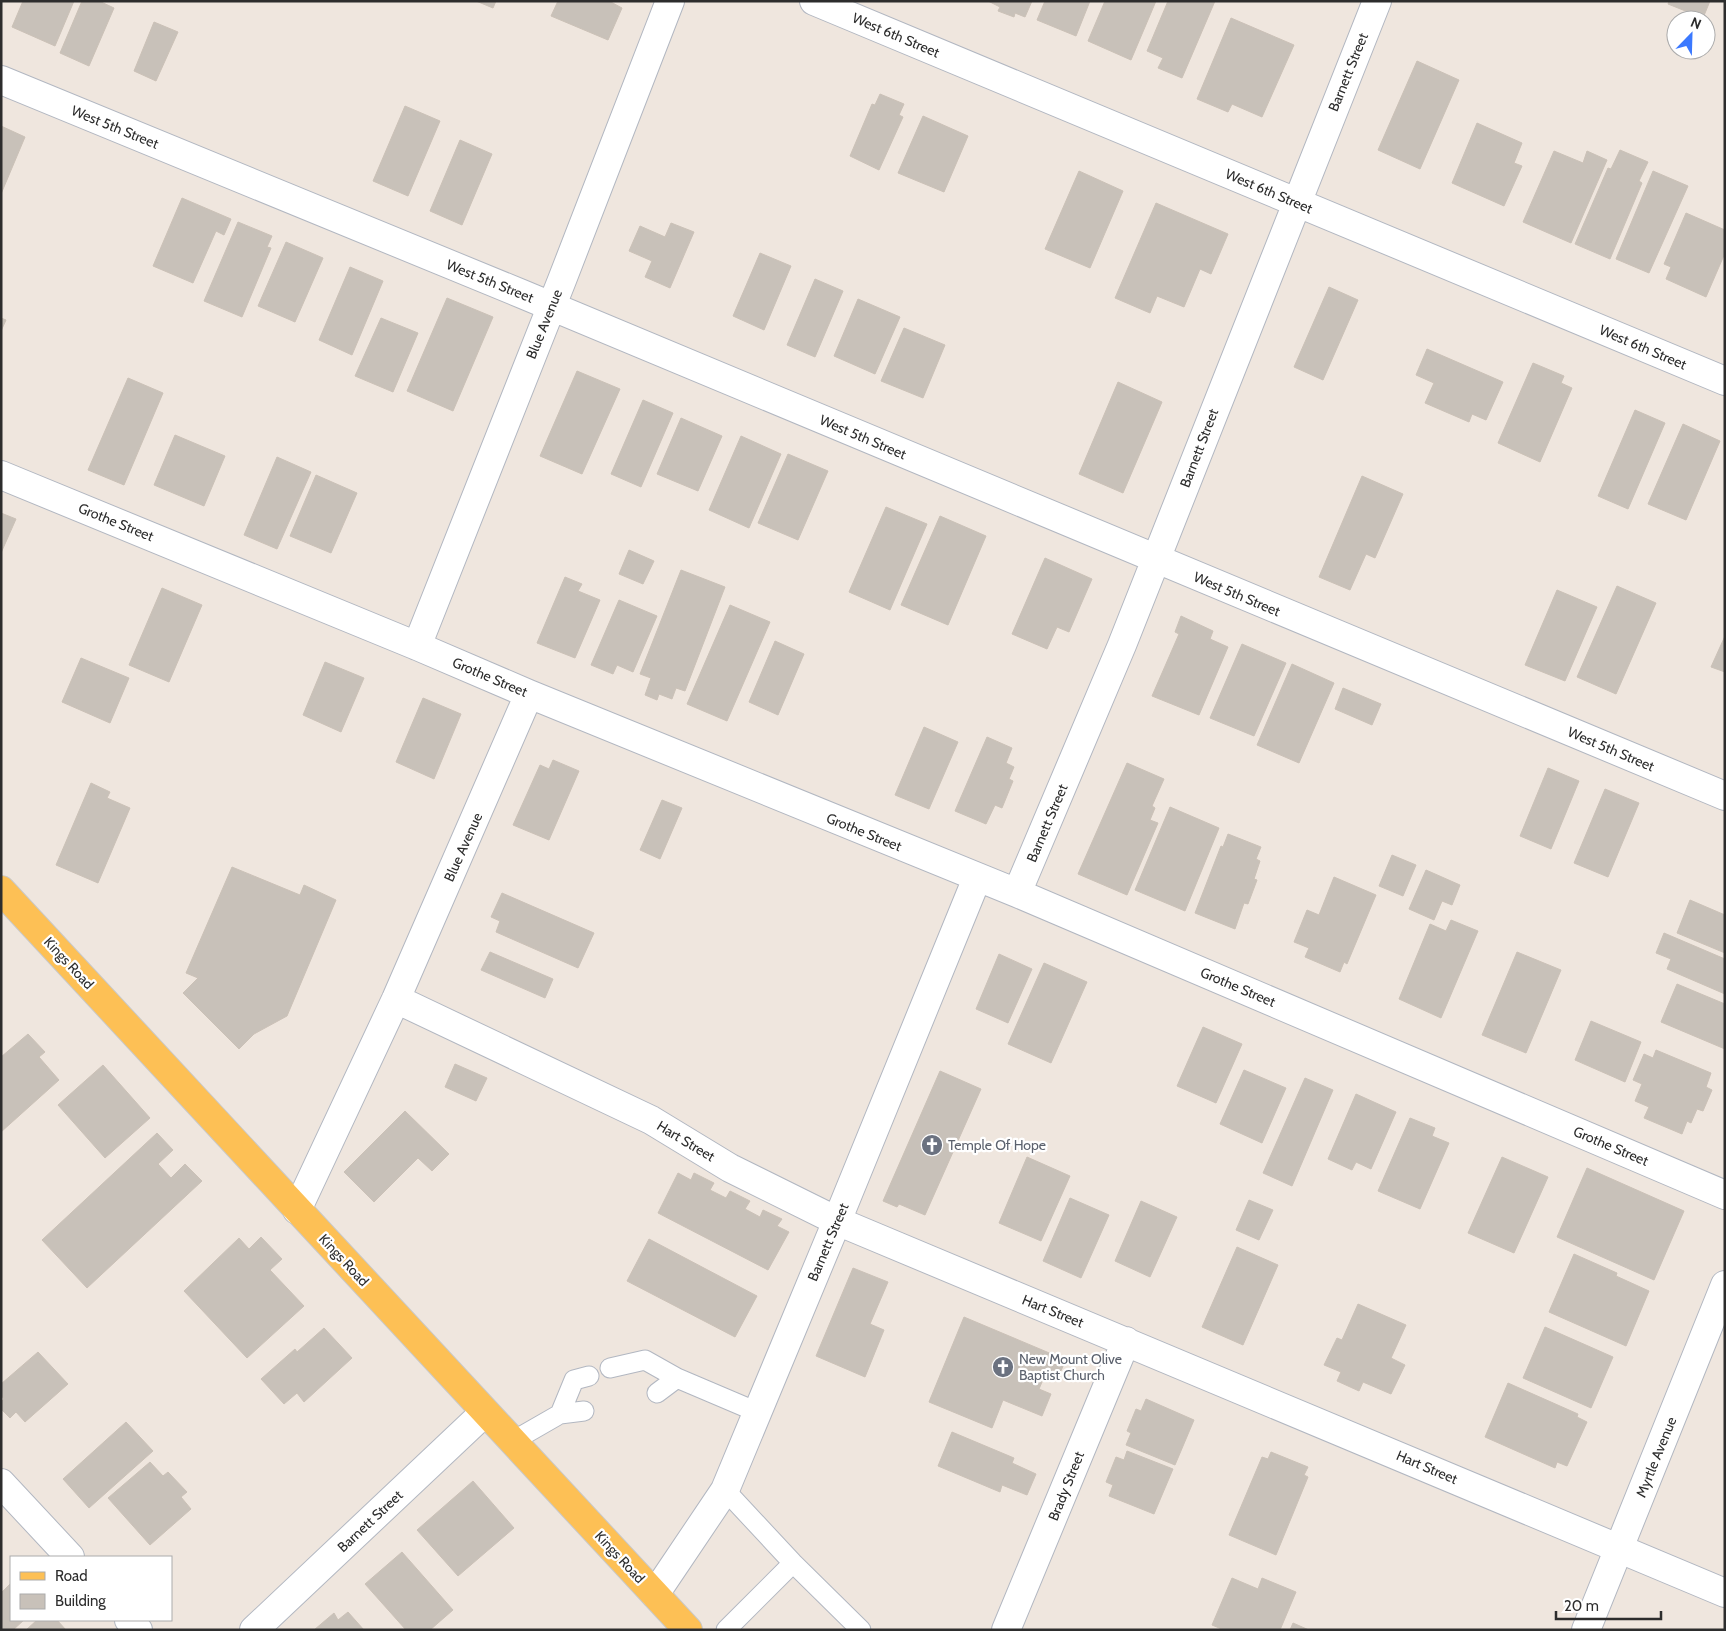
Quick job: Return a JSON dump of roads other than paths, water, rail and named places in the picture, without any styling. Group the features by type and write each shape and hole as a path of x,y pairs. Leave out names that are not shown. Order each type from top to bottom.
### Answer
{"main road":[{"name":"Kings Road","path":"1,890 688,1630"}],"street":[{"name":"Blue Avenue","path":"416,646 670,1"},
{"name":"West 6th Street","path":"814,1 1725,381"},
{"name":"Barnett Street","path":"1017,893 1122,645 1377,1"},
{"name":"West 5th Street","path":"1,80 1725,796"},
{"name":"Grothe Street","path":"1,476 1017,893 1725,1195"},
{"name":"Blue Avenue","path":"297,1210 396,999 529,694"},
{"name":"Barnett Street","path":"655,1594 724,1490 838,1221 977,878"},
{"name":"Hart Street","path":"396,999 651,1120 730,1168 838,1221 1725,1593"},
{"name":"Myrtle Avenue","path":"1586,1630 1725,1285"},
{"name":"Brady Street","path":"1010,1629 1126,1341"},
{"name":"Barnett Street","path":"254,1630 485,1412"},
{"path":"1,1483 69,1556"}],"lane":[{"path":"610,1368 645,1360 677,1378 757,1412"},
{"path":"560,1414 574,1380 589,1376"},
{"path":"657,1393 677,1378"},
{"path":"513,1442 560,1414 584,1411"},
{"path":"724,1490 862,1630"},
{"path":"726,1630 794,1563"}],"place":[{"name":"Temple Of Hope","path":"932,1145"},
{"name":"New Mount Olive Baptist Church","path":"1003,1367"}]}
